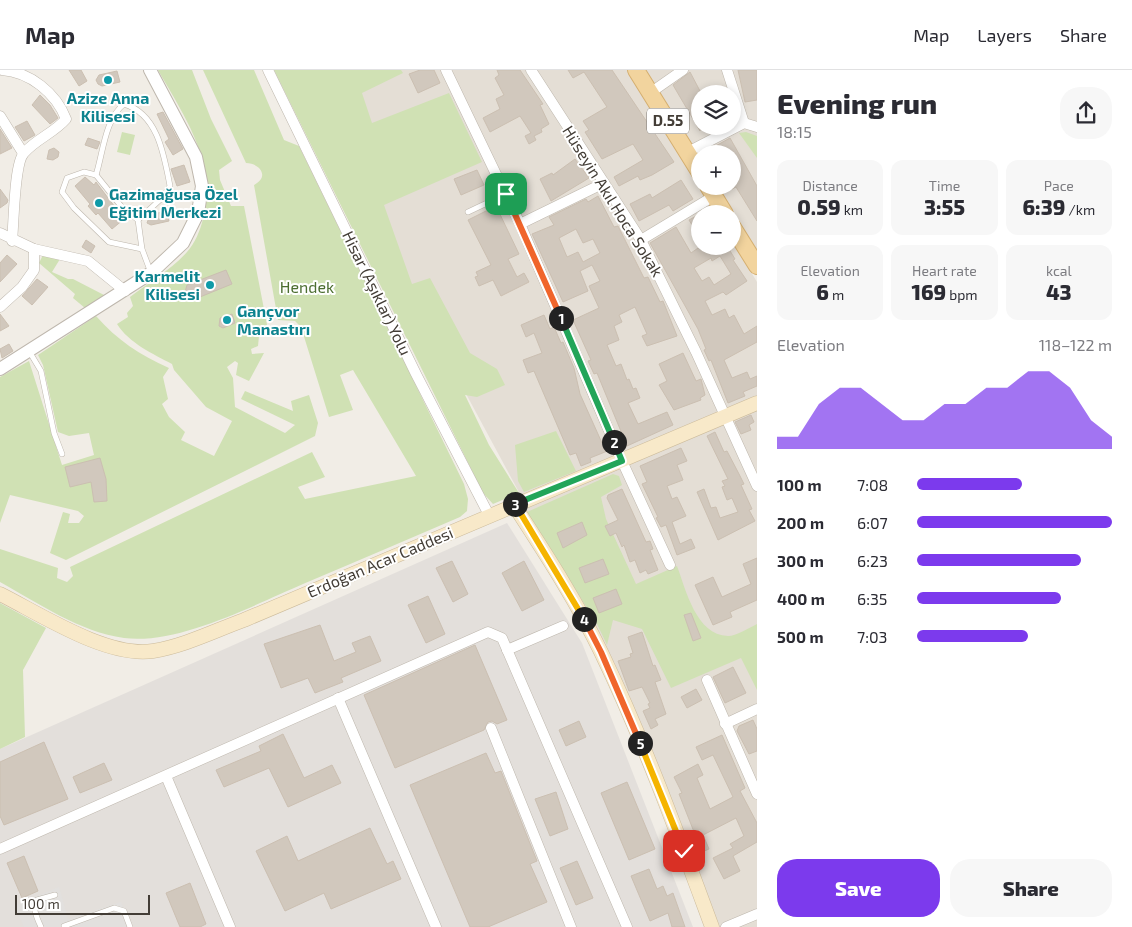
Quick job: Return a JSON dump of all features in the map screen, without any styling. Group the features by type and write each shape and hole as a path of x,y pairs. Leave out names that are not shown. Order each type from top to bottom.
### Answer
{"main road":[{"name":"D.55","path":"643,78 691,157"},
{"path":"741,240 757,266"},
{"name":"Erdoğan Acar Caddesi","path":"0,594 99,643 124,650 150,651 172,647 244,620 757,403"},
{"path":"514,505 568,590 601,652 684,851 712,927"}],"street":[{"path":"2,70 17,71 47,90 61,106 66,119 58,129 23,153 17,164 12,241"},
{"path":"0,369 125,291 151,273 183,243 198,213 202,186 196,157 150,70"},
{"name":"Hisar (Aşıklar) Yolu","path":"268,70 416,374 489,515"},
{"path":"446,70 520,224 622,461 670,565"},
{"name":"Hüseyin Akıl Hoca Sokak","path":"531,70 641,240 672,301 757,486"},
{"path":"643,78 683,70"},
{"path":"727,70 744,123"},
{"path":"0,116 23,153"},
{"path":"688,152 744,123 757,127"},
{"path":"520,224 604,183"},
{"path":"641,240 705,195"},
{"path":"0,233 12,241 34,249 88,261 125,291"},
{"path":"0,306 22,287 34,270 34,249"},
{"path":"507,650 563,626"},
{"path":"0,849 481,633 488,632 498,635 507,650 627,927"},
{"path":"707,680 757,794"},
{"path":"338,698 436,927"},
{"path":"725,724 757,709"},
{"path":"491,728 571,927"},
{"path":"166,776 230,927"},
{"path":"726,927 757,914"}],"lane":[{"path":"96,175 111,120 117,110 124,104 132,107 146,117 162,147 170,186 163,197 138,220"},
{"path":"142,249 109,242 74,208 62,192 67,178 84,172 96,175 121,206 138,220 142,249 151,273"},
{"path":"468,212 506,194"},
{"path":"29,351 41,371 54,433 62,454"},
{"path":"41,927 35,911 35,904 37,900 55,894"},
{"path":"64,926 114,908 124,911 130,927"}],"shaded area":[{"path":"333,70 628,70 691,174 691,195 704,195 710,205 691,205 691,255 741,255 757,282 757,398 521,496 409,288"},
{"path":"644,70 757,70 757,250 741,224 741,205 729,205 723,195 741,195 741,145 691,145"},
{"path":"757,409 757,927 716,927 687,842 614,662 520,507"},
{"path":"507,523 582,643 693,927 0,927 0,749"},
{"path":"59,887 68,919 121,902 132,927 24,927 14,906"}],"green space":[{"path":"158,70 192,70 211,119 232,161 219,170 220,180 231,206 244,206 269,335 259,336 258,346 251,349 252,354 264,353 249,381 236,375 238,363 235,361 227,367 233,378 235,407 285,433 295,425 241,399 245,391 293,411 291,401 309,395 318,423 315,436 66,560 50,553 63,512 70,514 68,523 79,523 84,516 78,511 10,495 0,523 0,377 29,361 62,465 94,455 89,433 69,436 58,432 43,365 38,355 96,316 130,346 148,358 169,368 163,377 168,399 162,404 169,417 185,432 181,440 214,456 232,421 206,407 174,370 172,364 149,352 128,337 117,324 128,317 127,313 133,306 130,297 181,259 195,241 203,219 206,179 202,159 188,123"},
{"name":"Hendek","path":"203,70 254,70 284,140 299,146 464,484 468,499 467,511 460,517 215,622 168,635 145,639 124,638 91,630 75,623 0,582 0,549 58,568 57,578 67,582 73,576 70,567 312,452 325,477 298,487 305,499 416,476 353,370 340,375 353,410 329,417 301,327 295,321 278,320 254,185 261,178 261,171 255,165 246,163"},
{"path":"274,70 401,70 403,73 362,93 372,123 449,93 482,162 384,205 412,284 430,278 470,353 497,369 505,385 477,397 465,395 489,445 519,493 493,504 483,493"},
{"path":"122,132 135,135 130,155 117,152"},
{"path":"746,132 757,136 757,158 740,135 741,133"},
{"path":"43,255 60,259 52,272 68,279 73,279 106,296 85,308 73,298 75,294 39,263"},
{"path":"556,431 576,471 524,492 518,481 515,445"},
{"path":"613,474 619,476 622,485 601,497 606,519 636,584 677,566 694,610 708,628 717,634 731,636 757,624 757,690 741,658 671,688 642,629 613,620 607,645 597,624 527,512"},
{"path":"0,603 46,628 23,670 25,737 0,749"}],"building":[{"path":"69,70 81,70 87,81 79,86"},
{"path":"420,70 434,70 440,83 418,93 409,74"},
{"path":"497,70 520,70 543,104 540,105 549,124 541,129 542,132 534,136 536,140 529,144 525,136 531,133 520,116 490,132 483,118 500,109 496,99 504,95 495,78 499,75"},
{"path":"568,70 612,70 674,162 652,175 640,180 638,176 619,186 614,177 643,160 633,144 602,159 585,132 589,130 583,121 607,107 584,72 573,78"},
{"path":"738,70 757,70 757,100 745,102"},
{"name":"Azize Anna Kilisesi","path":"117,71 120,82 102,86 98,84 96,80 99,75"},
{"path":"690,72 697,85 691,85 691,116 673,85"},
{"path":"40,95 50,105 58,118 50,124 32,105"},
{"path":"163,112 183,149 173,155 165,142 169,139 157,114"},
{"path":"27,121 35,135 24,141 15,127"},
{"path":"0,129 12,148 0,154"},
{"path":"88,138 100,142 97,149 85,145"},
{"path":"730,138 734,145 717,145"},
{"path":"54,148 59,152 58,157 53,160 47,159 49,150"},
{"path":"741,158 757,186 757,221 741,195"},
{"path":"575,159 589,178 551,201 540,179 552,173 553,175"},
{"path":"184,165 190,182 177,186 171,169"},
{"path":"477,170 484,185 461,195 454,179"},
{"name":"Gazimağusa Özel Eğitim Merkezi","path":"85,177 94,185 96,182 124,219 112,229 98,213 96,215 88,206 90,204 75,186"},
{"path":"681,180 693,199 673,211 669,205 639,221 630,204 650,194 652,198"},
{"path":"0,189 8,200 0,208"},
{"path":"598,196 614,227 618,226 644,278 648,277 660,302 663,301 677,336 647,346 642,336 647,334 635,307 619,315 622,322 614,326 619,340 607,345 616,366 621,364 627,380 629,379 633,389 636,388 640,398 628,403 638,424 667,412 673,425 627,446 597,373 594,374 588,361 591,360 573,320 599,308 589,286 600,281 592,265 580,271 588,291 563,302 532,234 554,225 549,217 586,199 588,202","holes":["576,229 583,243 593,239 600,253 583,262 578,252 567,257 559,238"]},
{"path":"496,206 519,254 508,259 517,277 524,273 529,282 501,296 493,280 479,286 475,277 478,276 476,272 491,265 468,220"},
{"path":"166,211 169,221 151,225 147,223 150,215"},
{"path":"676,227 691,255 733,255 735,259 733,260 747,281 726,295 723,292 705,301 712,315 725,309 729,318 734,315 744,334 757,326 757,342 724,360 732,378 747,372 750,379 757,376 757,386 743,392 745,396 728,403 711,360 709,361 704,350 706,349 698,329 650,243","holes":["720,256 731,274 714,285 709,277 702,281 694,268 711,258 712,261"]},
{"path":"86,240 95,246 91,253 82,247"},
{"path":"7,255 17,264 0,282 0,263"},
{"name":"Karmelit Kilisesi","path":"226,270 232,284 195,299 188,296 185,292 187,285"},
{"path":"37,279 48,287 32,305 22,296"},
{"path":"0,314 9,326 0,331"},
{"name":"Gançvor Manastırı","path":"232,314 235,323 223,328 219,326 220,318"},
{"path":"544,315 550,329 554,327 561,343 563,342 574,368 580,394 602,443 607,443 610,450 590,458 591,462 581,466 576,453 570,455 534,371 528,373 523,360 542,353 534,333 526,337 521,325"},
{"path":"9,344 13,351 2,358 0,349"},
{"path":"683,353 696,381 701,379 705,395 700,398 701,400 674,410 659,385 667,381 659,364"},
{"path":"751,415 754,422 749,425 751,430 741,434 735,422"},
{"path":"715,432 724,452 727,451 744,484 741,485 752,509 749,510 755,521 718,540 697,492 704,489 711,508 716,507 720,518 738,512 732,498 727,500 722,487 725,486 722,481 728,479 707,436"},
{"path":"681,448 687,461 677,465 683,480 667,486 672,499 677,497 686,516 672,522 680,544 691,539 695,548 677,555 666,525 661,527 656,518 658,517 642,484 647,482 640,466"},
{"path":"100,458 106,479 107,501 94,502 91,482 70,487 65,467"},
{"path":"622,489 646,542 650,541 653,549 650,550 658,570 648,574 646,570 640,573 635,560 630,562 624,545 622,547 616,533 610,536 605,526 618,520 607,498 608,495"},
{"path":"582,522 587,535 563,548 557,533"},
{"path":"757,558 757,600 730,612 732,617 713,625 695,585 713,577 722,597 751,584 743,564"},
{"path":"603,559 609,574 585,583 579,568"},
{"path":"452,561 468,594 453,602 436,568"},
{"path":"524,561 544,600 522,611 502,573"},
{"path":"616,589 622,604 599,613 593,598"},
{"path":"428,596 445,634 426,643 408,605"},
{"path":"691,613 701,638 693,641 684,615"},
{"path":"320,625 334,661 356,652 352,643 370,636 381,661 341,678 343,682 315,693 308,678 281,688 264,644"},
{"path":"642,632 653,666 655,665 661,680 655,682 666,714 655,719 658,725 651,729 643,711 650,708 648,704 650,703 642,687 629,691 618,661 631,657 630,654 633,653 628,637"},
{"path":"475,645 507,720 497,724 492,721 488,722 484,730 395,768 364,695"},
{"path":"733,667 746,693 725,703 713,677"},
{"path":"696,689 702,700 687,708 681,697"},
{"path":"753,720 757,729 757,751 749,754 737,731 739,726"},
{"path":"579,721 586,737 566,746 559,730"},
{"path":"283,734 304,778 332,765 341,783 288,807 269,768 224,787 216,770 261,751 259,746"},
{"path":"722,735 745,788 740,791 757,823 757,842 733,856 740,871 724,879 713,858 733,848 730,844 744,836 736,818 703,835 709,849 702,852 679,794 682,793 674,777 698,764 703,775 697,778 710,809 733,797 713,755 702,760 696,747"},
{"path":"44,742 68,799 4,825 0,816 0,762"},
{"path":"486,753 495,773 501,771 537,861 530,864 547,902 488,927 470,927 410,785"},
{"path":"104,763 112,780 80,793 73,777"},
{"path":"627,782 655,849 629,860 601,793"},
{"path":"556,792 568,829 550,836 535,799"},
{"path":"370,828 387,864 393,861 401,879 331,909 324,893 285,911 256,851 287,836 298,861"},
{"path":"24,856 38,891 22,898 7,863"},
{"path":"577,861 593,898 576,905 560,868"},
{"path":"649,869 657,889 663,886 667,896 673,893 685,927 672,927 668,913 650,921 631,876"},
{"path":"190,883 206,924 200,927 180,927 166,893"}],"place":[{"name":"Azize Anna Kilisesi","path":"108,80"},
{"name":"Gazimağusa Özel Eğitim Merkezi","path":"99,203"},
{"name":"Karmelit Kilisesi","path":"210,285"},
{"name":"Gançvor Manastırı","path":"227,320"}],"route":[{"path":"506,194 622,461 514,505 568,590 601,652 684,851"}]}
